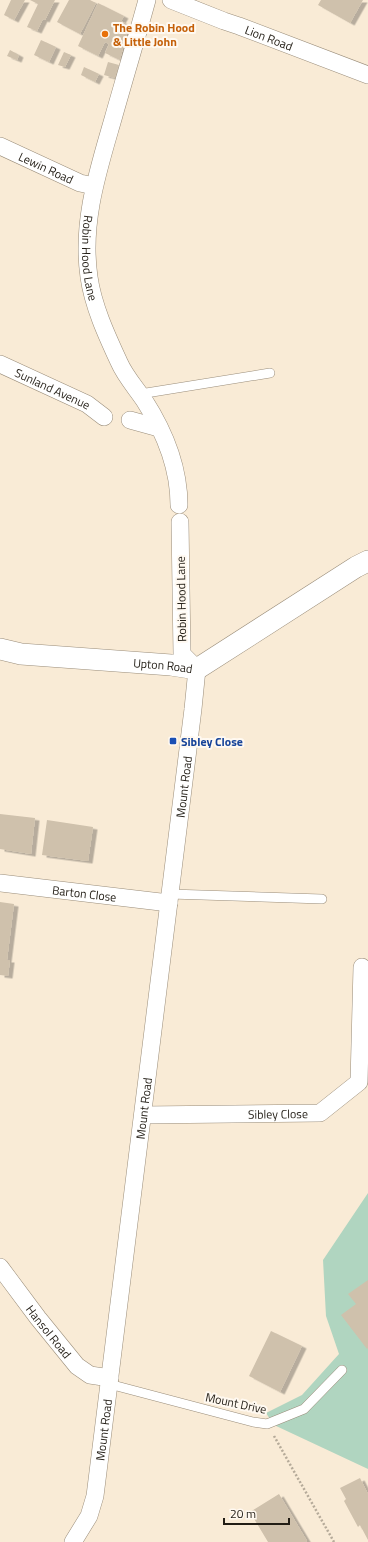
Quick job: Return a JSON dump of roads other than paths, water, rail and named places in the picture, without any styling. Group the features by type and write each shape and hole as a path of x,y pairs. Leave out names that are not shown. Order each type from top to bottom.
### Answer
{"street":[{"name":"Robin Hood Lane","path":"147,0 94,186 87,224 87,250 89,277 99,313 119,364 140,394 167,443 173,462 179,496 179,505"},
{"name":"Lion Road","path":"171,0 191,4 368,75"},
{"name":"Lewin Road","path":"0,146 80,183 94,186"},
{"name":"Sunland Avenue","path":"0,364 87,404 104,417"},
{"path":"130,420 159,428"},
{"name":"Robin Hood Lane","path":"180,522 182,654 197,669"},
{"name":"Upton Road","path":"0,649 21,654 171,665 197,669 356,567 368,561"},
{"name":"Mount Road","path":"73,1542 89,1516 94,1496 143,1115 197,669"},
{"name":"Barton Close","path":"0,883 169,898"},
{"name":"Sibley Close","path":"143,1115 320,1114 359,1082 362,967"},
{"name":"Hansol Road","path":"0,1267 38,1318 77,1366 90,1375 109,1381"}],"lane":[{"path":"140,394 270,373"},
{"path":"169,898 322,899"},
{"name":"Mount Drive","path":"109,1381 267,1424 304,1409 342,1370"}],"place":[{"name":"The Robin Hood & Little John","path":"105,34"},
{"name":"Sibley Close","path":"173,741"}]}
